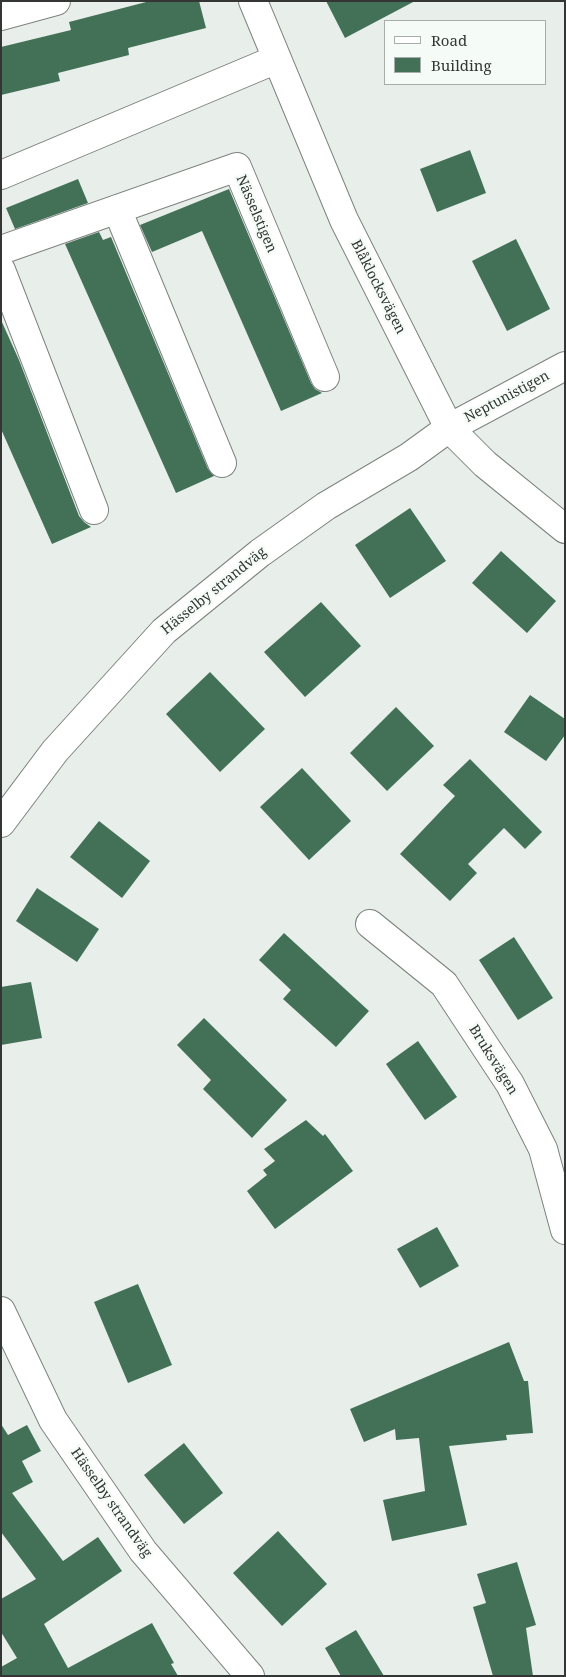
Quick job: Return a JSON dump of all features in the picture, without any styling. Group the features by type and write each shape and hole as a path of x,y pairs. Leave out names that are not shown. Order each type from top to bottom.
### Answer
{"street":[{"path":"1,16 56,1"},
{"name":"Blåklocksvägen","path":"253,1 344,220 449,428 485,464 565,529"},
{"path":"1,174 277,59"},
{"name":"Nässelstigen","path":"1,250 237,167 325,376"},
{"path":"117,209 222,463"},
{"path":"1,270 94,510"},
{"name":"Neptunistigen","path":"449,428 565,366"},
{"name":"Hässelby strandväg","path":"1,823 55,751 164,630 260,553 318,512 409,457 449,428"},
{"name":"Bruksvägen","path":"370,924 444,984 510,1084 543,1149 565,1230"},
{"name":"Hässelby strandväg","path":"1,1312 53,1420 143,1551 250,1676"}],"building":[{"path":"150,1 199,1 206,28 128,48 129,55 58,73 60,81 1,95 1,47 71,30 69,22"},
{"path":"326,1 415,1 345,38"},
{"path":"470,150 486,193 437,212 420,169"},
{"path":"78,179 88,203 15,229 6,208"},
{"path":"229,189 311,383 315,389 322,393 281,411 202,231 152,252 140,225"},
{"path":"99,232 103,240 111,237 208,469 214,476 176,493 65,244"},
{"path":"516,239 550,309 507,331 472,261"},
{"path":"1,320 19,360 79,516 91,527 52,544 1,429"},
{"path":"410,508 446,561 390,598 355,545"},
{"path":"501,551 556,601 527,633 472,583"},
{"path":"321,602 361,646 305,697 264,652"},
{"path":"210,672 265,729 220,772 166,714"},
{"path":"530,695 565,719 565,735 546,761 504,732"},
{"path":"396,707 434,746 387,791 350,753"},
{"path":"470,759 542,832 525,849 504,828 468,864 477,873 450,901 400,854 455,796 443,785"},
{"path":"302,768 351,821 309,860 260,807"},
{"path":"99,821 150,861 122,898 70,857"},
{"path":"37,888 99,929 77,962 16,921"},
{"path":"284,933 369,1011 336,1047 283,999 291,990 259,960"},
{"path":"514,937 553,998 518,1020 479,960"},
{"path":"31,982 42,1038 1,1045 1,987"},
{"path":"204,1018 287,1100 252,1138 203,1089 211,1080 177,1045"},
{"path":"418,1041 457,1097 425,1120 386,1064"},
{"path":"306,1120 323,1136 325,1134 353,1171 275,1229 247,1191 267,1175 263,1170 275,1161 264,1149"},
{"path":"437,1227 459,1266 420,1288 397,1249"},
{"path":"138,1284 172,1365 128,1383 94,1302"},
{"path":"509,1342 524,1381 528,1381 533,1433 506,1435 507,1440 449,1446 467,1525 392,1541 383,1500 425,1491 419,1438 396,1440 395,1429 364,1442 350,1409"},
{"path":"1,1424 8,1435 27,1425 41,1451 22,1461 33,1482 12,1493 63,1561 98,1537 122,1571 44,1624 68,1668 152,1623 174,1663 171,1664 178,1676 1,1676 1,1667 17,1658 1,1632 1,1599 36,1579 1,1532"},
{"path":"184,1443 223,1493 184,1524 144,1475"},
{"path":"278,1531 327,1584 282,1626 233,1573"},
{"path":"517,1562 536,1625 526,1628 533,1676 493,1676 473,1607 486,1603 477,1574"},
{"path":"356,1630 384,1676 341,1676 325,1648"}]}
